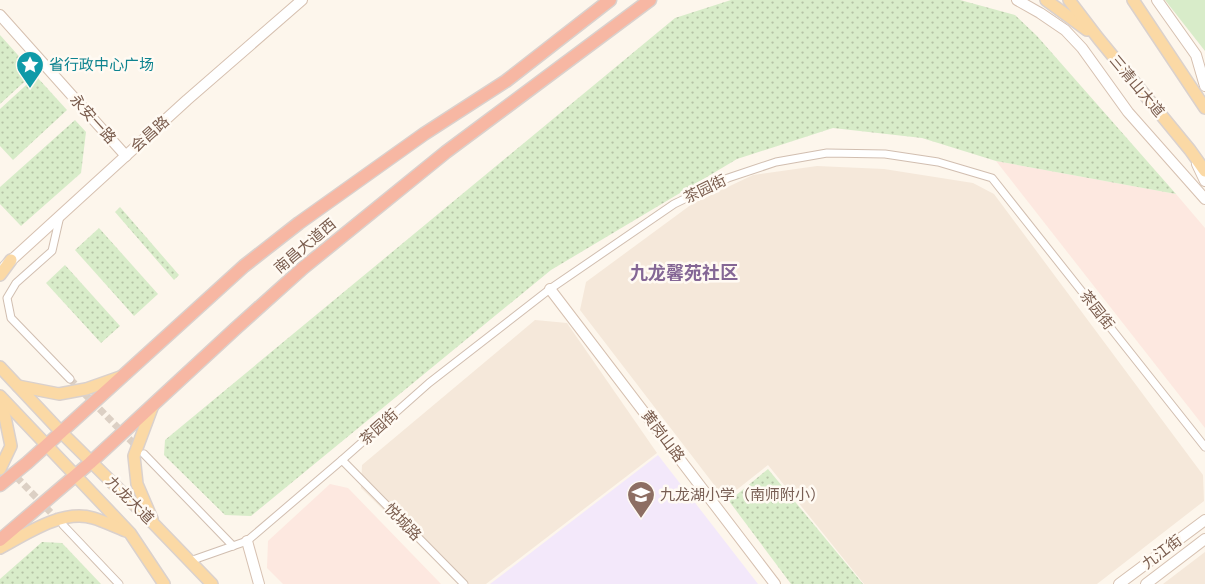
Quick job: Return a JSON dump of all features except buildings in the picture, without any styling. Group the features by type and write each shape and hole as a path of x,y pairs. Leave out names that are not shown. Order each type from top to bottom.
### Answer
{"highway":[{"name":"南昌大道西","path":"0,485 244,266 299,222 424,134 506,81 610,0"},
{"name":"南昌大道西","path":"0,540 90,463 303,268 446,152 650,0"}],"main road":[{"path":"1046,0 1098,38"},
{"name":"三清山大道","path":"1069,0 1205,171"},
{"path":"1135,1 1205,108"},
{"path":"0,275 11,260"},
{"name":"九龙大道","path":"0,367 90,463 153,523 212,584"},
{"path":"18,386 59,394 86,389 122,376"},
{"name":"九龙大道","path":"0,396 130,533 164,584"},
{"path":"153,404 134,456 137,484 153,523"},
{"path":"0,408 5,417 11,446 0,469"},
{"path":"0,548 41,526 71,516 92,518 130,533"}],"street":[{"name":"会昌路","path":"0,270 302,0"},
{"path":"1017,0 1040,13 1071,36 1082,48 1128,112 1205,199"},
{"path":"1157,0 1196,55 1205,86"},
{"name":"永安一路","path":"0,16 126,156"},
{"path":"1190,150 1205,181"},
{"name":"茶园街","path":"190,561 248,541 429,383 550,289 674,204 728,178 768,164 827,153 885,154 938,162 992,178 1205,447"},
{"path":"60,216 52,251 16,283 7,298 11,318 70,379"},
{"name":"黄岗山路","path":"550,289 775,584"},
{"path":"144,454 233,546"},
{"name":"悦城路","path":"342,460 464,584"},
{"name":"九江街","path":"1119,584 1205,520"},
{"path":"63,525 119,584"},
{"name":"九江街","path":"1146,584 1205,539"},
{"path":"248,541 259,584"}],"shaded area":[{"path":"996,161 1176,194 1205,228 1205,428"},
{"path":"817,166 884,169 973,183 994,194 1203,475 1204,501 1097,584 864,584 768,465 725,499 580,310 586,282 692,204 753,175"},
{"path":"535,320 567,323 657,453 486,584 459,584 361,488 362,465"},
{"name":"九龙湖小学（南师附小）","path":"658,455 758,584 490,584"},
{"path":"330,484 348,488 441,584 283,584 267,568 268,541"},
{"path":"1205,552 1205,584 1163,584"}],"green space":[{"path":"731,0 960,0 1015,15 1037,36 1176,194 996,161 922,138 833,128 737,159 551,270 251,516 225,515 164,455 165,440 675,18"},
{"path":"1165,0 1205,0 1205,51"},
{"path":"0,35 34,73 0,104"},
{"path":"36,76 67,110 13,160 0,146 0,109"},
{"path":"75,120 86,132 81,173 21,226 0,204 0,187"},
{"path":"120,207 179,275 174,280 115,212"},
{"path":"99,228 158,294 134,316 75,250"},
{"path":"65,265 120,326 101,343 46,283"},
{"path":"768,469 863,584 791,584 729,501"},
{"path":"42,542 62,543 101,584 0,584 0,579"}],"tunnel":[{"path":"70,379 139,449"},
{"path":"2,462 59,521"}],"place":[{"name":"省行政中心广场","path":"30,89"},
{"name":"九龙湖小学（南师附小）","path":"641,519"}],"district":[{"name":"九龙馨苑社区","path":"684,273"}]}
